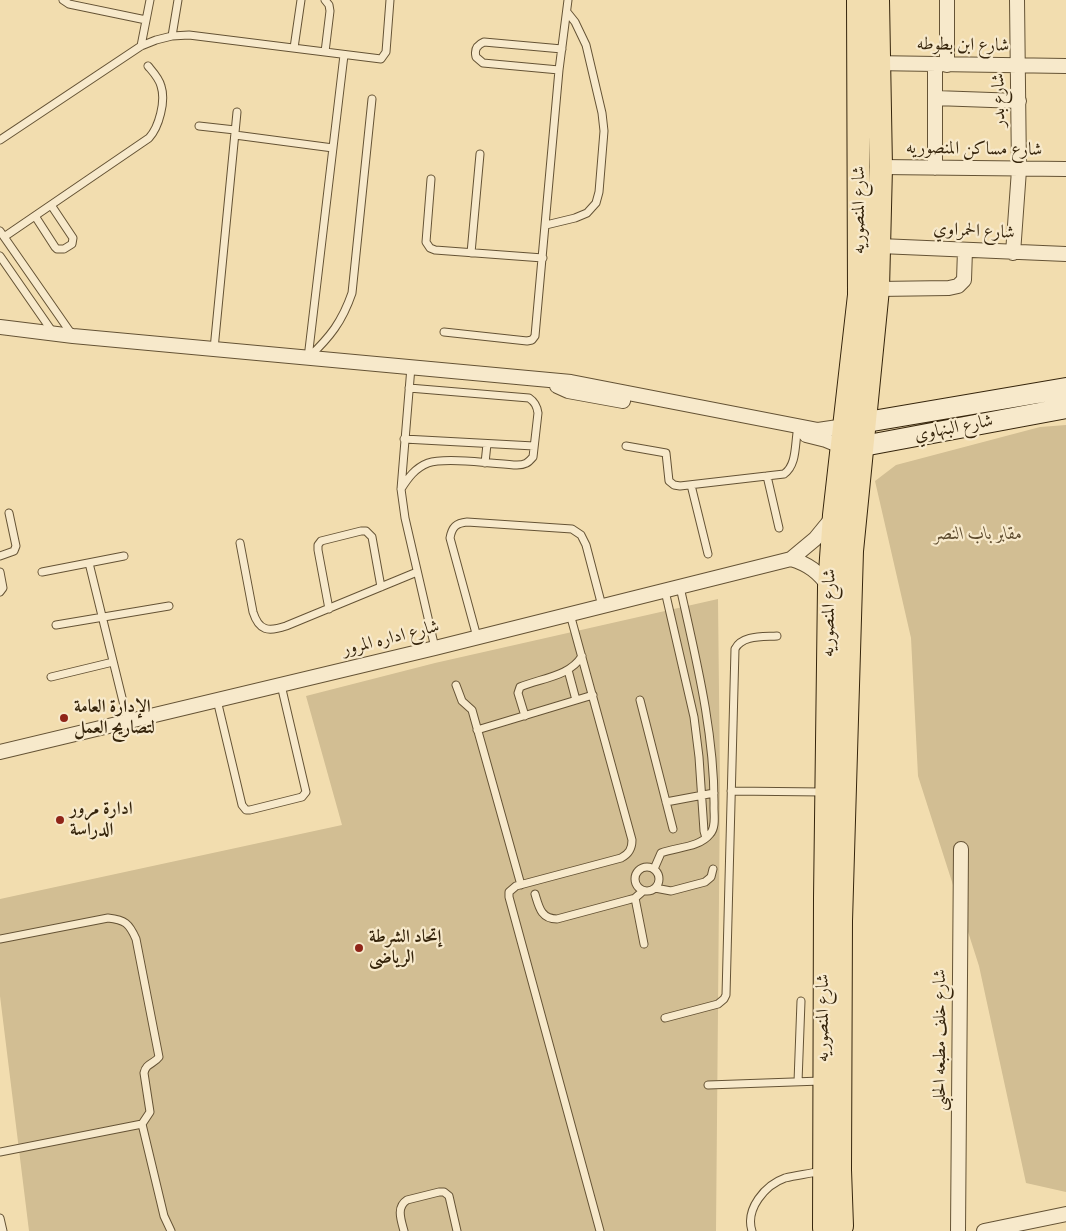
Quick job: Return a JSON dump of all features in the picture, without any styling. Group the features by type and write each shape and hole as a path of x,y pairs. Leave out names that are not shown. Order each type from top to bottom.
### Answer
{"main road":[{"name":"شارع المنصوريه","path":"836,792 841,550 854,436 878,289 880,246 881,168 869,64 858,0"},
{"name":"شارع المنصوريه","path":"834,1229 832,1082 842,913 829,587 841,550 834,515 854,436 869,64 878,0"},
{"name":"شارع البنهاوي","path":"854,436 1066,388"},
{"name":"شارع البنهاوي","path":"854,436 1066,408"}],"street":[{"path":"935,168 935,98 941,64 946,0"},
{"name":"شارع بدر","path":"1013,253 1019,170 1018,0"},
{"name":"شارع ابن بطوطه","path":"869,64 1066,66"},
{"path":"935,98 1019,100"},
{"name":"شارع مساكن المنصوريه","path":"881,168 1066,169"},
{"name":"شارع الحمراوي","path":"880,246 1066,254"},
{"path":"878,289 949,288 958,286 964,280 965,250"},
{"path":"0,327 73,336 576,383 854,436"},
{"path":"550,381 559,387 579,393 817,437 854,436"},
{"name":"شارع اداره المرور","path":"0,752 434,648 791,559 815,539 834,515"},
{"path":"791,559 813,569 829,587"},
{"name":"شارع خلف مطبعه الحلبى","path":"958,1231 961,849"},
{"path":"984,1231 1066,1214"}],"lane":[{"path":"63,0 69,4 146,20"},
{"path":"141,46 150,0"},
{"path":"172,36 178,0"},
{"path":"294,48 301,0"},
{"path":"325,0 329,5 330,11 325,52"},
{"path":"0,140 141,46 172,36 190,35 380,59 384,56 390,0"},
{"path":"444,332 527,340 532,340 535,336 559,70 568,0"},
{"path":"546,225 575,218 586,212 596,204 599,192 604,130 602,113 586,45 575,22 567,12"},
{"path":"559,70 483,62 476,56 475,52 476,47 484,42 562,50"},
{"path":"308,358 344,55"},
{"path":"73,336 2,234 50,206 154,133 159,120 162,91 157,78 148,66"},
{"path":"308,358 336,329 346,312 352,294 372,99"},
{"path":"214,349 237,112"},
{"path":"200,126 333,148"},
{"path":"471,252 480,154"},
{"path":"431,180 426,242 430,248 543,258"},
{"path":"34,216 57,249 64,249 72,244 73,238 50,206"},
{"path":"0,256 54,334"},
{"path":"411,367 401,489 404,518 434,648"},
{"path":"401,489 417,469 429,463 442,461 523,465 533,457 534,446 537,407 534,401 529,398 409,388"},
{"path":"626,446 664,451 667,455 669,481 674,485 691,485 784,474 792,465 797,433"},
{"path":"404,439 534,446"},
{"path":"485,463 487,444"},
{"path":"767,476 779,528"},
{"path":"691,485 708,554"},
{"path":"0,556 14,551 16,546 9,513"},
{"path":"477,637 450,538 452,529 458,523 572,529 581,535 586,545 602,606"},
{"path":"328,609 318,550 318,545 321,541 361,531 370,534 381,587"},
{"path":"240,542 253,612 256,622 265,629 276,630 417,572"},
{"path":"42,572 124,556"},
{"path":"89,563 128,722"},
{"path":"0,572 3,588 0,592"},
{"path":"654,869 661,853 697,843 710,835 714,825 714,793 710,744 700,677 680,587"},
{"path":"665,591 694,718 706,838"},
{"path":"56,625 169,606"},
{"path":"570,614 632,840 632,846 630,851 621,858 512,888 509,892 509,897 600,1231"},
{"path":"664,1018 718,1004 724,999 726,994 735,649 740,642 746,640 777,636"},
{"path":"525,716 518,693 520,686 568,670 582,656"},
{"path":"51,677 113,662"},
{"path":"568,670 576,700"},
{"path":"217,700 242,805 246,810 250,810 302,797 306,792 281,685"},
{"path":"456,685 462,701 471,707 521,885"},
{"path":"477,730 593,695"},
{"path":"640,700 673,829"},
{"path":"731,791 836,792"},
{"path":"666,802 714,793"},
{"path":"644,867 654,869 659,878 655,888 650,891 643,890 636,884 636,873 644,867"},
{"path":"655,888 672,891 705,882 712,877 713,869"},
{"path":"535,894 542,914 551,919 635,898 643,890"},
{"path":"635,898 644,944"},
{"path":"0,939 108,918 121,919 131,927 136,939 159,1057 145,1069 150,1112 142,1124 0,1152"},
{"path":"798,1082 800,1001"},
{"path":"708,1085 832,1082"},
{"path":"142,1124 164,1216 171,1231"},
{"path":"752,1231 750,1220 752,1210 760,1197 770,1187 786,1178 832,1170"},
{"path":"404,1231 400,1211 403,1202 444,1192 449,1196 457,1231"},
{"path":"0,1218 3,1231"}],"green space":[{"name":"مقابر باب النصر","path":"1066,425 1066,1192 1026,1183 979,966 918,776 911,638 875,481 896,465 1040,427"},
{"name":"إتحاد الشرطة الرياضى","path":"718,599 720,785 716,1231 29,1231 0,996 0,899 342,825 306,696 435,663"}],"place":[{"name":"الإدارة العامة لتصاريح العمل","path":"64,718"},
{"name":"ادارة مرور الدراسة","path":"60,820"},
{"name":"إتحاد الشرطة الرياضى","path":"359,948"}]}
